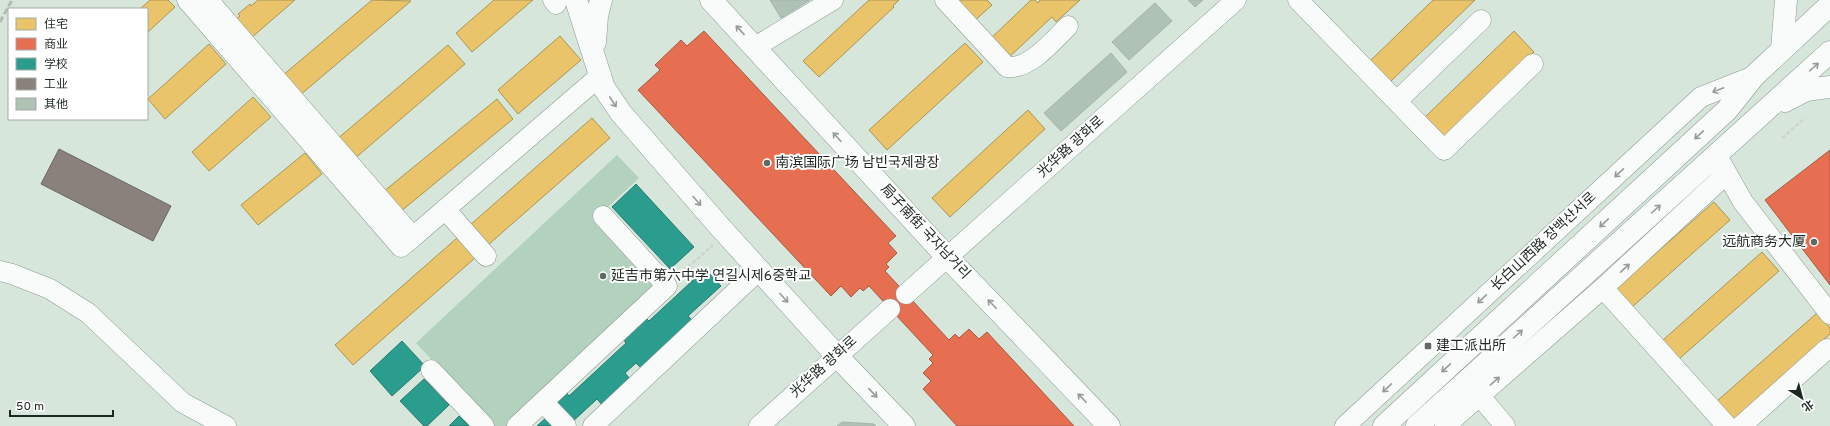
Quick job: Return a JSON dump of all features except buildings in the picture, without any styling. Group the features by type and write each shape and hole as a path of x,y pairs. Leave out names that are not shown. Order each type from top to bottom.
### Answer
{"main road":[{"path":"594,52 597,16 601,0"},
{"name":"局子南街 국자남거리","path":"711,0 947,257 1109,426"},
{"path":"1782,49 1786,0"},
{"path":"562,1 594,52 604,88 620,113 836,356 904,426"},
{"name":"长白山西路 장백산서로","path":"1384,426 1727,110 1754,76 1830,5"},
{"path":"1417,426 1830,52"},
{"path":"1764,112 1806,90 1830,87"}],"street":[{"path":"187,0 401,247 601,75"},
{"path":"208,0 414,237"},
{"path":"755,47 833,0"},
{"path":"945,0 1007,67 1014,68 1026,64 1068,26"},
{"name":"光华路 광화로","path":"906,294 1236,0"},
{"path":"1298,0 1444,150 1532,64"},
{"path":"1397,101 1481,20"},
{"name":"长白山西路 장백산서로","path":"1345,426 1701,97 1754,76"},
{"path":"1445,426 1603,288 1722,178 1716,154"},
{"path":"1716,154 1743,202 1830,314"},
{"path":"445,209 486,256"},
{"path":"517,426 667,286 603,216"},
{"path":"593,426 759,270"},
{"path":"0,271 12,274 50,289 88,313 183,403 226,426"},
{"path":"1603,288 1727,426"},
{"name":"光华路 광화로","path":"759,426 890,308"},
{"path":"1741,426 1827,349"},
{"path":"431,370 484,426"},
{"path":"1479,395 1505,426"},
{"path":"543,402 566,426"}],"path":[{"path":"1782,138 1805,118"},
{"path":"667,286 715,244"}],"green space":[{"path":"617,155 639,178 597,217 662,286 512,426 494,426 416,343"}],"railway":[{"path":"0,22 12,0"}],"place":[{"name":"南滨国际广场 남빈국제광장","path":"767,163"},
{"name":"远航商务大厦","path":"1814,242"},
{"name":"延吉市第六中学 연길시제6중학교","path":"603,276"},
{"name":"建工派出所","path":"1428,346"}]}
